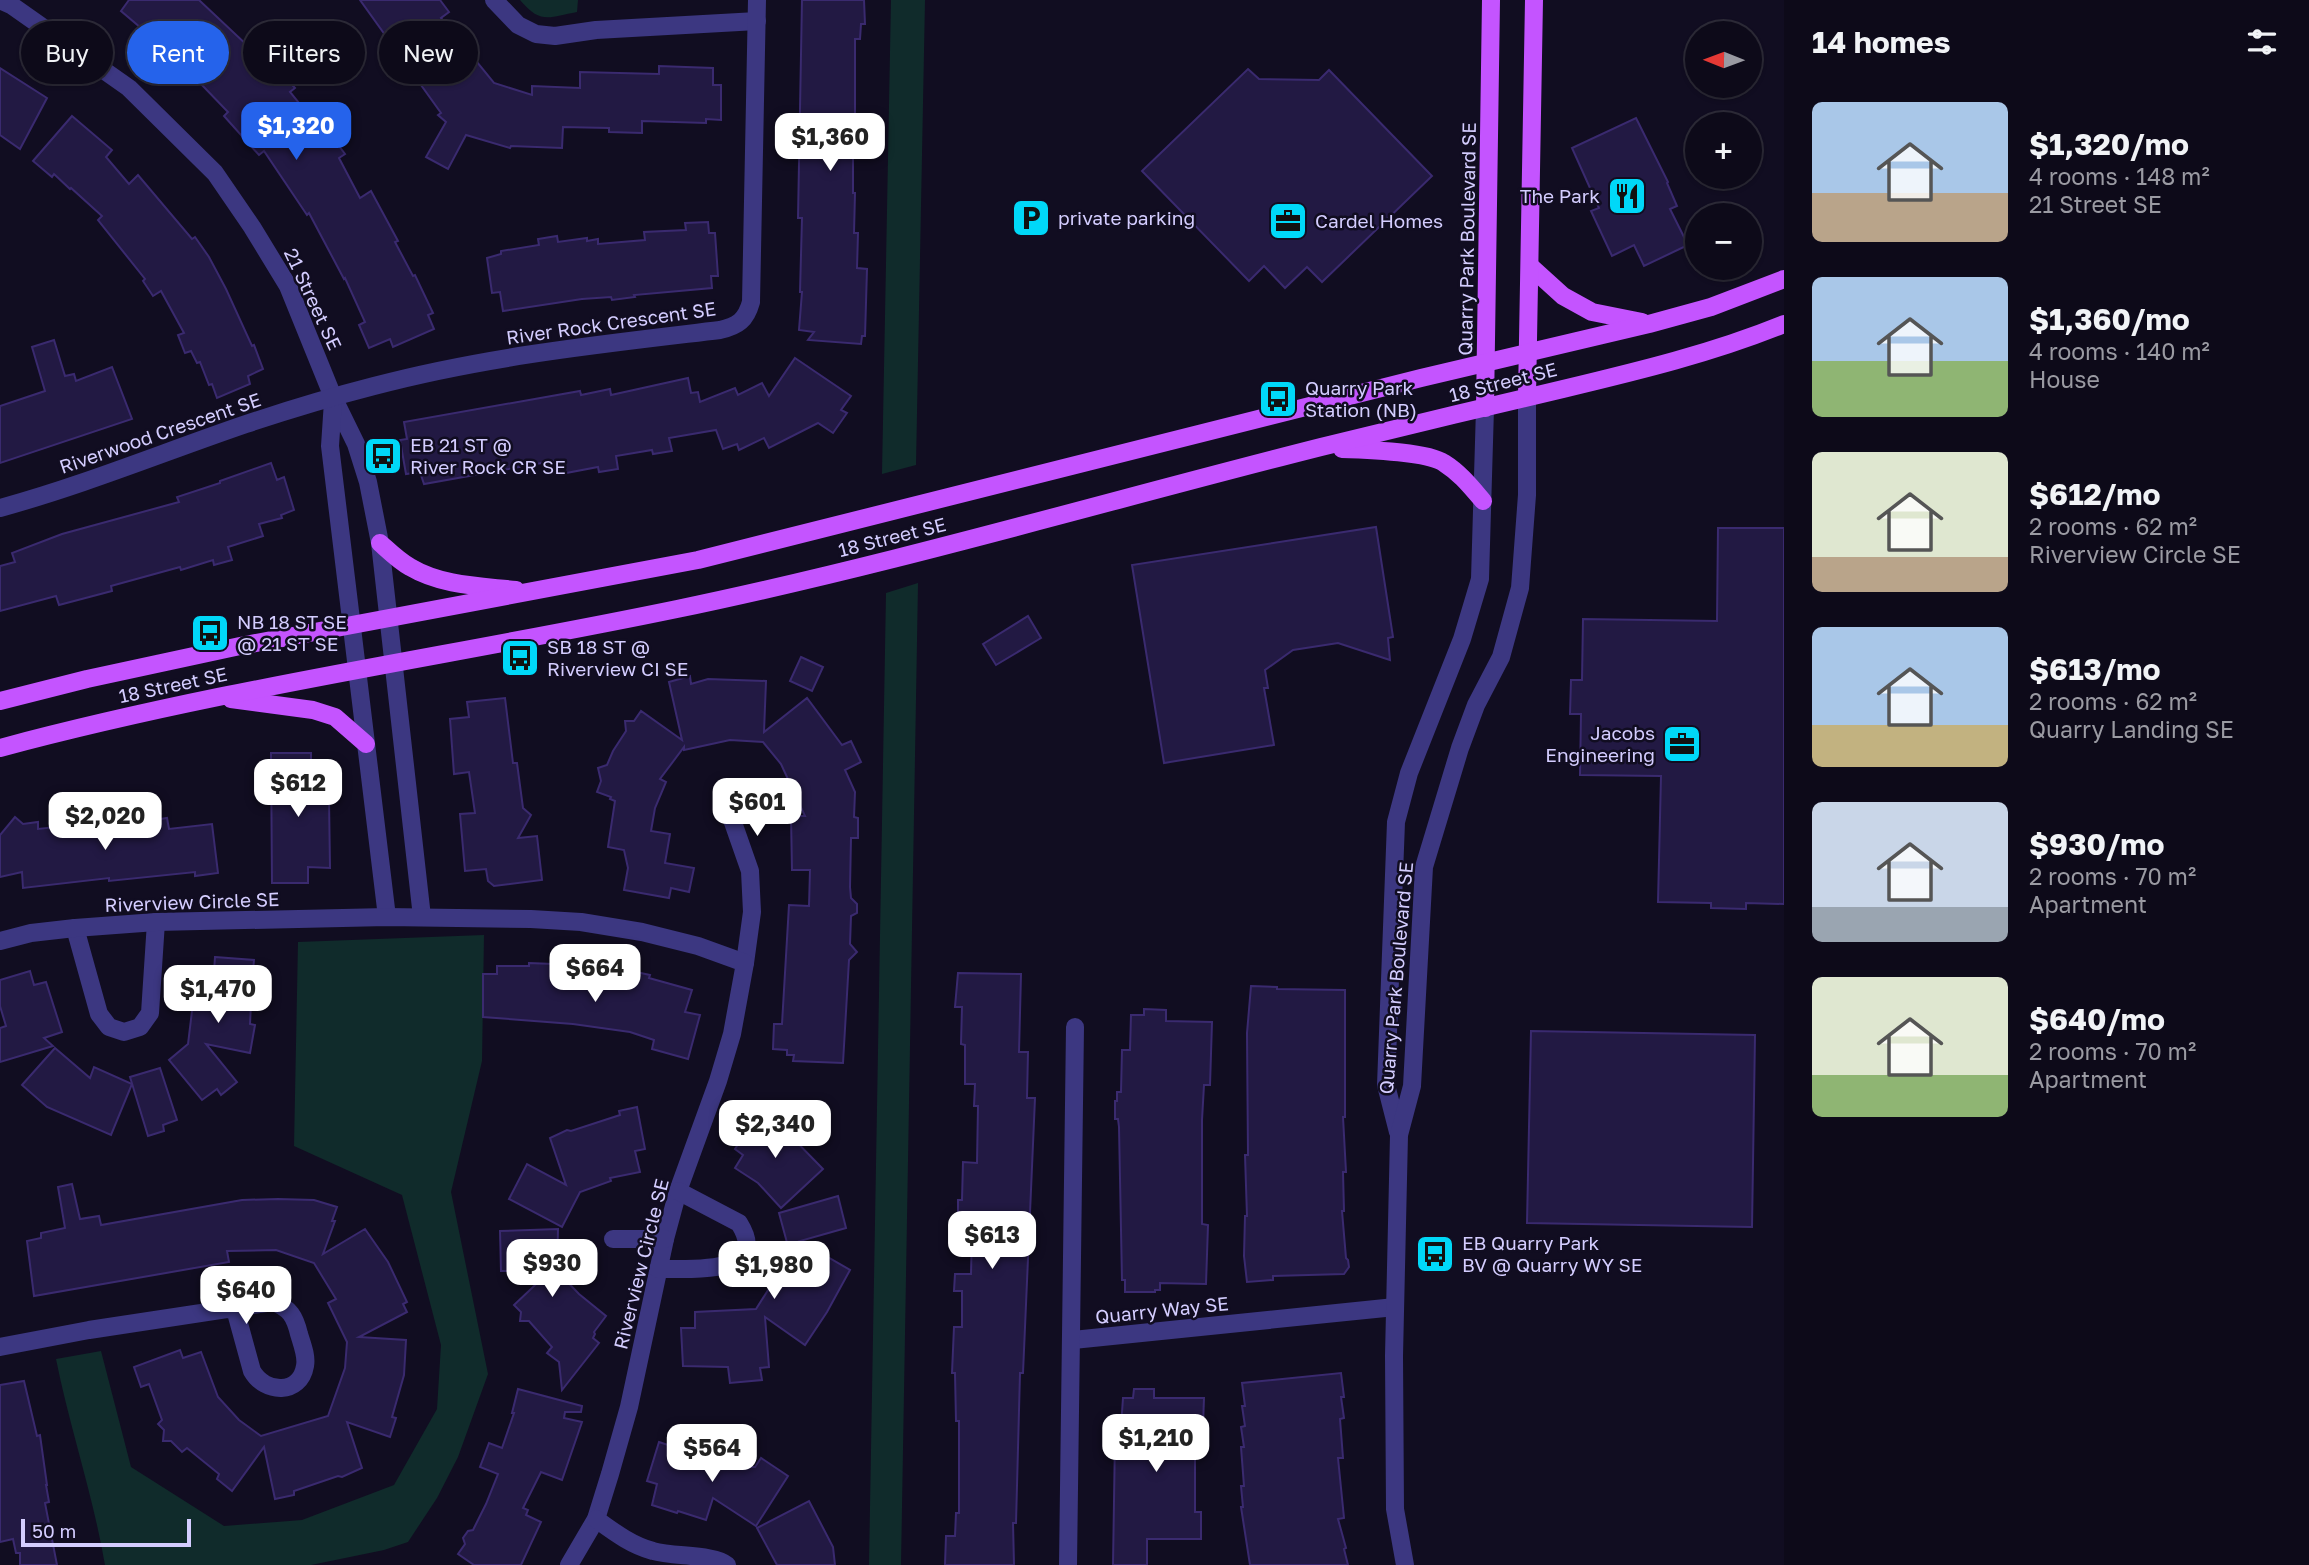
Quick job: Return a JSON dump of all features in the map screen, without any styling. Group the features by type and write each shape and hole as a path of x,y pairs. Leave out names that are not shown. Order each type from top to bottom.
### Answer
{"main road":[{"name":"Quarry Park Boulevard SE","path":"1485,408 1491,0"},
{"name":"Quarry Park Boulevard SE","path":"1527,397 1534,0"},
{"path":"1531,267 1563,296 1592,312 1649,324"},
{"name":"18 Street SE","path":"0,701 100,676 710,557 1486,362 1649,324 1711,307 1784,279"},
{"name":"18 Street SE","path":"0,748 83,726 214,698 679,608 874,564 1321,447 1655,367 1748,339 1784,324"},
{"path":"1321,447 1400,452 1442,461 1465,480 1483,502"},
{"path":"380,543 408,566 433,578 460,584 534,592"},
{"path":"214,698 313,710 335,717 366,744"}],"street":[{"name":"21 Street SE","path":"0,0 129,88 215,173 270,254 282,275 356,444 368,482 380,543 394,664"},
{"path":"494,0 518,25 536,34 555,36 596,30 757,21"},
{"name":"River Rock Crescent SE","path":"334,397 458,366 582,346 720,330 743,321 751,302 757,0"},
{"name":"21 Street SE","path":"334,397 330,446 357,670"},
{"name":"Riverwood Crescent SE","path":"0,508 165,454 245,424 334,397"},
{"name":"Quarry Park Boulevard SE","path":"1405,1565 1395,1509 1395,1307 1399,1135 1412,1086 1424,867 1460,748 1476,705 1501,657 1520,588 1527,495 1527,397"},
{"name":"Quarry Park Boulevard SE","path":"1399,1135 1386,1085 1396,822 1409,773 1462,639 1479,579 1485,408"},
{"path":"394,664 422,917"},
{"path":"357,670 387,917"},
{"path":"729,811 750,871 752,912 746,963"},
{"name":"Riverview Circle SE","path":"0,941 32,933 156,922 387,917 531,919 581,922 665,937 746,963 732,1034 678,1191 665,1239 629,1407 596,1519 569,1565"},
{"path":"75,928 99,1014 109,1027 124,1032 140,1027 150,1013 156,922"},
{"path":"1073,1340 1075,1027"},
{"path":"658,1269 727,1266 739,1259 746,1246 744,1230 739,1223 678,1191"},
{"path":"613,1239 665,1239"},
{"path":"0,1347 89,1330 273,1302 288,1309 295,1318 306,1359 298,1381 283,1389 274,1389 257,1380 252,1371 235,1309"},
{"name":"Quarry Way SE","path":"1068,1565 1073,1340 1395,1307"},
{"path":"596,1519 625,1540 652,1551 678,1556 716,1558 727,1565"}],"green space":[{"path":"520,0 578,0 577,12 552,17 540,16"},
{"path":"891,0 925,0 916,465 882,474"},
{"path":"918,583 901,1565 869,1565 886,593"},
{"path":"484,935 482,1061 451,1192 488,1374 458,1457 437,1498 408,1542 384,1550 311,1565 105,1565 56,1359 101,1351 131,1467 224,1526 302,1520 394,1485 437,1409 441,1345 402,1195 294,1146 298,942"}],"building":[{"path":"129,0 199,0 221,21 133,21 121,11"},
{"path":"360,0 440,0 449,12 441,18 443,21 379,21 379,27"},
{"path":"802,0 864,0 865,24 861,24 860,39 855,39 858,153 853,153 854,233 858,233 857,268 867,269 865,336 862,336 861,344 808,340 814,332 799,330 802,292 802,218 798,218"},
{"path":"229,28 243,41 243,84 291,84 295,88 290,92 320,129 322,128 331,140 333,138 345,154 339,158 360,198 371,191 433,313 428,315 434,329 393,347 390,339 369,348 359,325 365,322 345,278 309,213 307,215 264,151 259,155 224,116 228,112 201,84 229,84"},
{"path":"478,63 494,83 532,95 532,86 580,88 580,72 659,74 659,66 713,68 713,85 721,85 721,120 706,119 706,123 642,121 642,133 609,132 609,128 563,127 562,148 510,148 466,135 448,169 426,157 446,122 438,115 441,113 420,84 478,84"},
{"path":"0,68 21,84 47,98 20,149 0,135"},
{"name":"Cardel Homes","path":"1248,69 1259,79 1319,80 1329,70 1432,176 1322,282 1307,267 1285,288 1264,266 1249,281 1142,171"},
{"path":"72,116 112,150 106,157 129,184 138,175 192,239 195,237 209,257 252,346 254,345 263,369 248,376 250,384 217,398 200,362 197,363 191,351 185,353 178,335 184,333 161,291 153,296 143,281 145,279 98,220 102,216 54,174 52,177 33,161"},
{"path":"1636,118 1668,182 1677,206 1670,209 1685,239 1685,246 1644,266 1634,245 1612,256 1591,211 1599,208 1572,148"},
{"path":"708,222 709,233 715,233 718,276 711,276 712,288 634,295 635,297 612,300 611,297 582,299 503,311 500,292 492,293 487,258 501,254 501,251 539,245 538,239 557,236 558,242 587,238 587,241 598,239 598,244 645,240 644,232 686,230 685,223"},
{"path":"54,340 65,376 74,374 76,381 112,367 132,419 0,463 0,406 45,391 32,347"},
{"path":"795,358 851,396 841,410 847,413 833,433 818,423 769,448 764,438 739,450 737,444 723,449 716,430 669,438 672,451 653,454 652,450 616,456 618,469 599,472 598,467 561,474 559,460 424,484 420,472 406,474 400,440 407,439 404,422 580,391 581,395 610,389 611,395 688,378 691,393 698,392 700,402 735,388 738,395 762,383 769,396"},
{"path":"271,463 277,480 284,477 294,510 281,515 282,518 259,524 263,536 228,547 232,560 214,565 213,560 181,570 180,567 111,586 112,591 59,605 56,596 0,611 0,566 15,562 12,553 62,534 179,502 177,497"},
{"path":"1376,527 1393,637 1388,638 1390,660 1338,643 1293,650 1265,670 1268,688 1264,688 1274,745 1164,763 1132,565"},
{"name":"Jacobs Engineering","path":"1718,528 1784,528 1784,904 1746,903 1746,909 1711,908 1711,903 1658,902 1661,776 1580,775 1581,714 1570,714 1571,680 1582,680 1583,619 1717,621"},
{"path":"1028,616 1041,638 996,665 983,644"},
{"path":"801,657 823,667 812,691 790,681"},
{"path":"690,676 691,684 708,679 766,681 764,732 807,698 842,745 851,741 861,762 845,770 855,792 854,817 858,818 858,838 851,838 850,887 851,898 857,904 857,913 851,916 850,944 857,952 849,960 843,1063 793,1061 794,1055 787,1055 787,1050 773,1049 774,1024 782,1024 789,905 809,906 810,870 792,870 791,816 805,816 781,764 763,742 730,740 684,750 684,747 660,779 666,782 655,808 651,831 670,834 665,863 694,868 689,892 671,888 669,898 624,890 628,868 624,850 608,847 615,801 597,792 601,781 598,768 607,765 626,731 625,721 634,721 641,711 682,740 669,682"},
{"path":"505,698 513,763 517,763 523,808 531,815 518,838 537,836 542,880 494,886 488,881 486,869 465,871 460,814 475,813 469,772 454,774 450,719 469,717 467,702"},
{"path":"271,753 311,753 311,767 320,767 320,799 329,799 330,868 308,867 308,883 272,883"},
{"path":"15,817 23,824 38,822 38,829 84,824 85,831 167,818 169,829 212,824 218,873 195,876 195,872 109,881 109,878 23,888 22,872 0,877 0,835"},
{"path":"215,957 254,960 253,971 258,976 252,981 250,1024 255,1025 250,1053 206,1044 237,1082 221,1095 217,1089 202,1100 169,1060 188,1044 197,970 214,972"},
{"path":"529,963 553,964 552,982 590,988 593,968 626,973 627,970 650,975 649,978 692,990 685,1012 700,1015 688,1059 652,1049 654,1040 630,1032 573,1024 483,1017 483,974 497,974 497,966 529,966"},
{"path":"30,971 34,985 46,982 62,1032 44,1038 53,1046 0,1062 0,1028 6,1026 0,1006 0,980"},
{"path":"958,973 1021,974 1019,1052 1028,1052 1027,1098 1035,1098 1023,1373 1020,1373 1016,1523 1013,1523 1014,1565 945,1565 946,1536 955,1536 956,1513 959,1513 959,1421 956,1421 955,1373 952,1373 954,1327 962,1327 962,1291 954,1291 955,1274 971,1274 972,1233 967,1233 967,1217 958,1217 958,1200 962,1200 963,1162 977,1163 978,1106 974,1106 975,1084 965,1084 965,1045 961,1044 962,1007 955,1007"},
{"path":"1251,986 1345,990 1343,1117 1346,1172 1343,1172 1342,1211 1349,1267 1344,1274 1273,1276 1273,1280 1247,1282 1244,1256 1247,1216 1245,1155 1248,1155 1247,1033"},
{"path":"1144,1009 1166,1010 1166,1021 1212,1022 1210,1085 1204,1085 1202,1120 1202,1224 1208,1225 1206,1284 1160,1283 1160,1290 1155,1292 1125,1292 1125,1280 1122,1280 1119,1127 1118,1119 1115,1119 1115,1101 1117,1092 1121,1092 1122,1050 1130,1050 1131,1015 1144,1015"},
{"path":"1531,1031 1755,1035 1752,1227 1527,1223"},
{"path":"55,1048 90,1078 94,1067 132,1084 111,1135 47,1107 22,1085"},
{"path":"160,1068 177,1120 163,1125 164,1131 148,1136 130,1077"},
{"path":"637,1107 645,1149 635,1151 640,1172 610,1178 611,1181 580,1192 562,1227 509,1199 527,1164 566,1185 550,1138 567,1130 620,1115 619,1111"},
{"path":"761,1110 776,1119 774,1122 823,1169 781,1208 758,1183 735,1168 743,1155 735,1149"},
{"path":"72,1184 80,1219 99,1216 101,1225 242,1200 278,1199 314,1200 337,1207 323,1254 365,1229 388,1262 407,1302 403,1304 407,1312 359,1337 406,1340 404,1375 392,1417 396,1418 390,1437 347,1422 362,1468 342,1477 294,1491 294,1495 275,1499 264,1447 232,1491 217,1479 219,1474 187,1448 182,1452 171,1441 163,1441 164,1430 158,1424 162,1420 149,1384 141,1387 134,1367 180,1350 183,1358 201,1352 218,1397 239,1420 261,1436 328,1416 345,1368 347,1342 328,1303 336,1299 314,1263 276,1250 227,1251 229,1262 34,1296 27,1241 41,1238 41,1233 65,1228 58,1187"},
{"path":"838,1196 846,1228 800,1241 850,1270 805,1345 765,1317 769,1367 760,1368 762,1380 730,1383 728,1367 683,1366 681,1328 695,1328 695,1312 756,1309 779,1273 776,1271 789,1250 779,1213"},
{"path":"558,1229 557,1271 606,1316 594,1332 593,1338 599,1343 562,1390 559,1362 547,1353 552,1347 529,1321 520,1321 521,1312 514,1305 550,1271 501,1271 500,1231"},
{"path":"1341,1373 1344,1397 1341,1397 1344,1418 1340,1419 1343,1458 1338,1458 1344,1518 1338,1519 1348,1565 1250,1565 1241,1507 1241,1486 1244,1486 1241,1447 1244,1447 1241,1427 1245,1426 1242,1383"},
{"path":"24,1381 37,1436 40,1435 49,1502 45,1503 57,1565 20,1565 20,1553 16,1553 13,1539 0,1542 0,1385"},
{"path":"518,1389 582,1406 581,1412 565,1412 564,1418 582,1422 562,1480 541,1472 523,1508 528,1510 526,1515 541,1522 521,1565 474,1565 458,1554 465,1544 463,1538 468,1531 473,1530 486,1504 498,1474 480,1467 489,1443 502,1448 514,1413"},
{"path":"1134,1389 1154,1389 1154,1398 1204,1398 1202,1453 1195,1453 1195,1512 1201,1512 1201,1539 1147,1539 1147,1565 1113,1565 1115,1438 1117,1427 1121,1427 1123,1398 1133,1398"},
{"path":"659,1442 734,1467 755,1467 761,1458 788,1476 756,1526 713,1498 706,1520 678,1511 677,1513 652,1505 657,1484 647,1481"},
{"path":"809,1501 833,1547 835,1565 777,1565 757,1528"}],"place":[{"name":"The Park","path":"1627,196"},
{"name":"private parking","path":"1031,218"},
{"name":"Cardel Homes","path":"1288,221"},
{"name":"Quarry Park Station (NB)","path":"1278,399"},
{"name":"EB 21 ST @ River Rock CR SE","path":"383,456"},
{"name":"NB 18 ST SE @ 21 ST SE","path":"210,633"},
{"name":"SB 18 ST @ Riverview CI SE","path":"520,658"},
{"name":"Jacobs Engineering","path":"1682,744"},
{"name":"EB Quarry Park BV @ Quarry WY SE","path":"1435,1254"}]}
